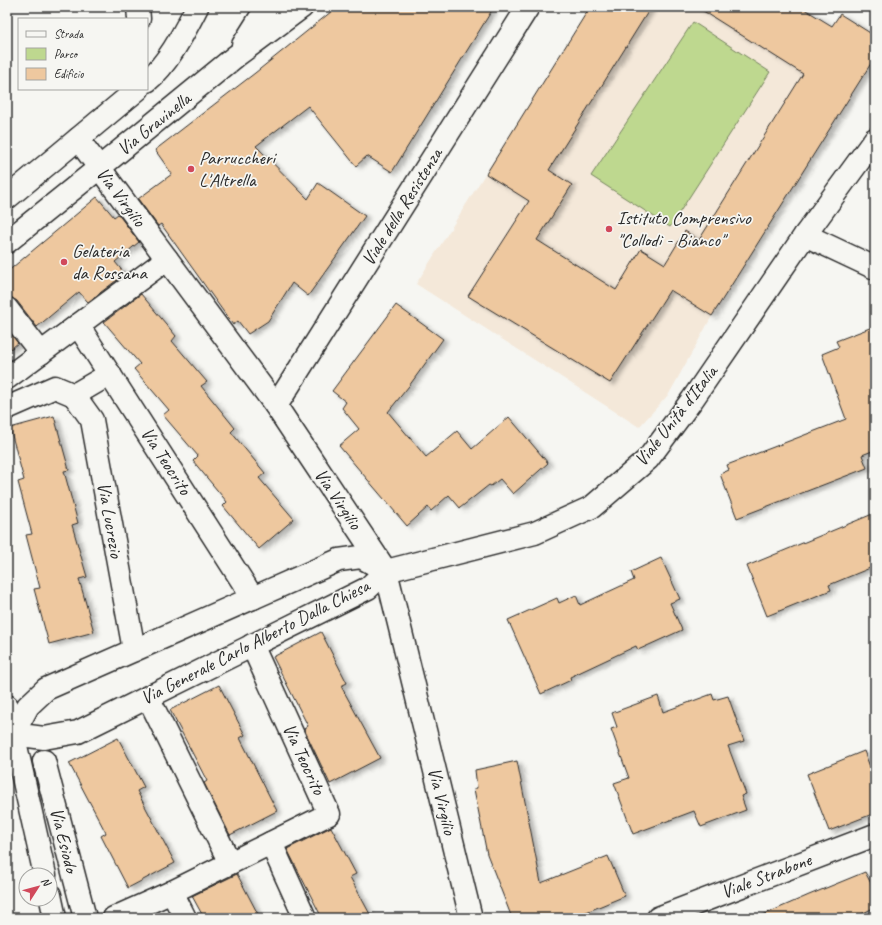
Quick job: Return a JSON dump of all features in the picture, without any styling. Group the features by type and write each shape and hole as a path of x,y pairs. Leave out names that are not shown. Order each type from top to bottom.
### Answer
{"street":[{"path":"138,7 139,18"},
{"name":"Via Gravinella","path":"148,80 156,73 182,36 197,7"},
{"path":"236,56 267,7"},
{"name":"Via Gravinella","path":"7,242 236,56 302,7"},
{"name":"Viale della Resistenza","path":"276,406 528,7"},
{"name":"Via Gravinella","path":"7,198 78,139 121,98 136,90"},
{"name":"Via Virgilio","path":"78,139 276,406 386,571 471,918"},
{"name":"Viale Unità d'Italia","path":"386,571 535,533 592,507 648,459 692,400 805,235 875,139"},
{"path":"805,235 875,268"},
{"path":"7,378 167,259"},
{"path":"7,309 41,353"},
{"name":"Via Teocrito","path":"78,325 253,598"},
{"path":"7,408 55,387 74,395 110,374"},
{"name":"Via Lucrezio","path":"74,395 92,420 134,650"},
{"name":"Via Generale Carlo Alberto Dalla Chiesa","path":"361,557 386,571 368,588 78,732 44,738 13,734 28,706 46,689 134,650 340,560 361,557"},
{"name":"Via Teocrito","path":"230,863 329,814 252,645"},
{"path":"114,918 172,892 230,863 148,697"},
{"name":"Via Esiodo","path":"7,706 43,867"},
{"name":"Via Esiodo","path":"44,761 84,918"},
{"name":"Viale Strabone","path":"658,918 875,835"},
{"path":"271,843 305,918"},
{"path":"172,892 185,918"},
{"name":"Via Esiodo","path":"53,907 55,918"}],"shaded area":[{"name":"Istituto Comprensivo \"Collodi - Bianco\"","path":"590,7 801,7 807,10 805,13 831,29 840,14 875,36 875,57 712,316 669,394 639,427 416,284"}],"green space":[{"path":"693,22 770,72 670,227 591,176"}],"building":[{"path":"337,7 494,7 392,172 367,156 356,166 308,106 256,146 308,199 318,183 365,216 308,296 292,283 268,321 248,334 238,321 233,325 161,224 158,226 138,199 172,174 155,150 255,73"},
{"path":"590,7 651,7 549,170 572,185 537,240 616,290 641,249 665,264 685,231 699,240 803,74 697,7 801,7 832,26 840,14 875,36 875,57 712,316 670,290 610,383 468,296 529,201 486,174"},
{"path":"97,197 114,217 118,214 139,242 115,262 125,274 88,302 79,292 37,327 17,301 7,297 7,272"},
{"path":"141,294 176,336 172,341 207,382 201,386 235,428 231,432 265,473 259,478 294,519 259,549 223,506 227,502 193,461 198,456 163,415 169,410 134,369 140,364 104,322"},
{"path":"396,305 443,339 388,412 426,457 457,431 472,449 509,417 548,463 513,494 500,479 491,486 489,485 460,508 449,495 431,511 428,507 407,526 339,446 359,429 342,408 346,402 332,391"},
{"path":"875,326 875,450 862,455 867,468 737,518 720,474 729,470 727,465 846,419 822,354 839,347 836,341"},
{"path":"7,329 18,343 7,352"},
{"path":"54,416 69,470 64,471 78,523 72,525 87,577 79,579 94,632 49,644 34,589 40,588 26,535 32,534 18,482 24,480 10,428"},
{"path":"875,513 875,566 829,585 831,590 767,616 747,566"},
{"path":"661,558 680,599 670,603 682,630 638,650 636,646 570,677 571,680 541,694 508,620 557,598 559,603 576,595 580,605 634,580 631,572"},
{"path":"321,632 347,683 341,686 380,758 330,784 304,729 308,726 273,657"},
{"path":"219,685 245,735 240,738 277,811 230,835 204,783 207,781 170,710"},
{"path":"712,694 714,700 728,696 744,741 728,746 746,794 741,796 746,810 701,827 694,811 633,834 614,783 629,778 611,729 617,727 612,713 658,696 663,712"},
{"path":"118,738 144,787 137,791 175,863 128,888 101,836 106,833 69,763"},
{"path":"864,751 875,780 875,813 829,831 807,774"},
{"path":"517,761 541,883 608,856 625,896 572,918 512,918 487,854 474,789 477,788 475,770"},
{"path":"331,827 356,874 350,877 372,918 322,918 287,849"},
{"path":"865,872 875,891 875,907 854,918 756,918 809,895"},
{"path":"237,874 260,918 204,918 192,896"}],"place":[{"name":"Parruccheri L'Altrella","path":"191,169"},
{"name":"Istituto Comprensivo \"Collodi - Bianco\"","path":"609,229"},
{"name":"Gelateria da Rossana","path":"64,262"}]}
